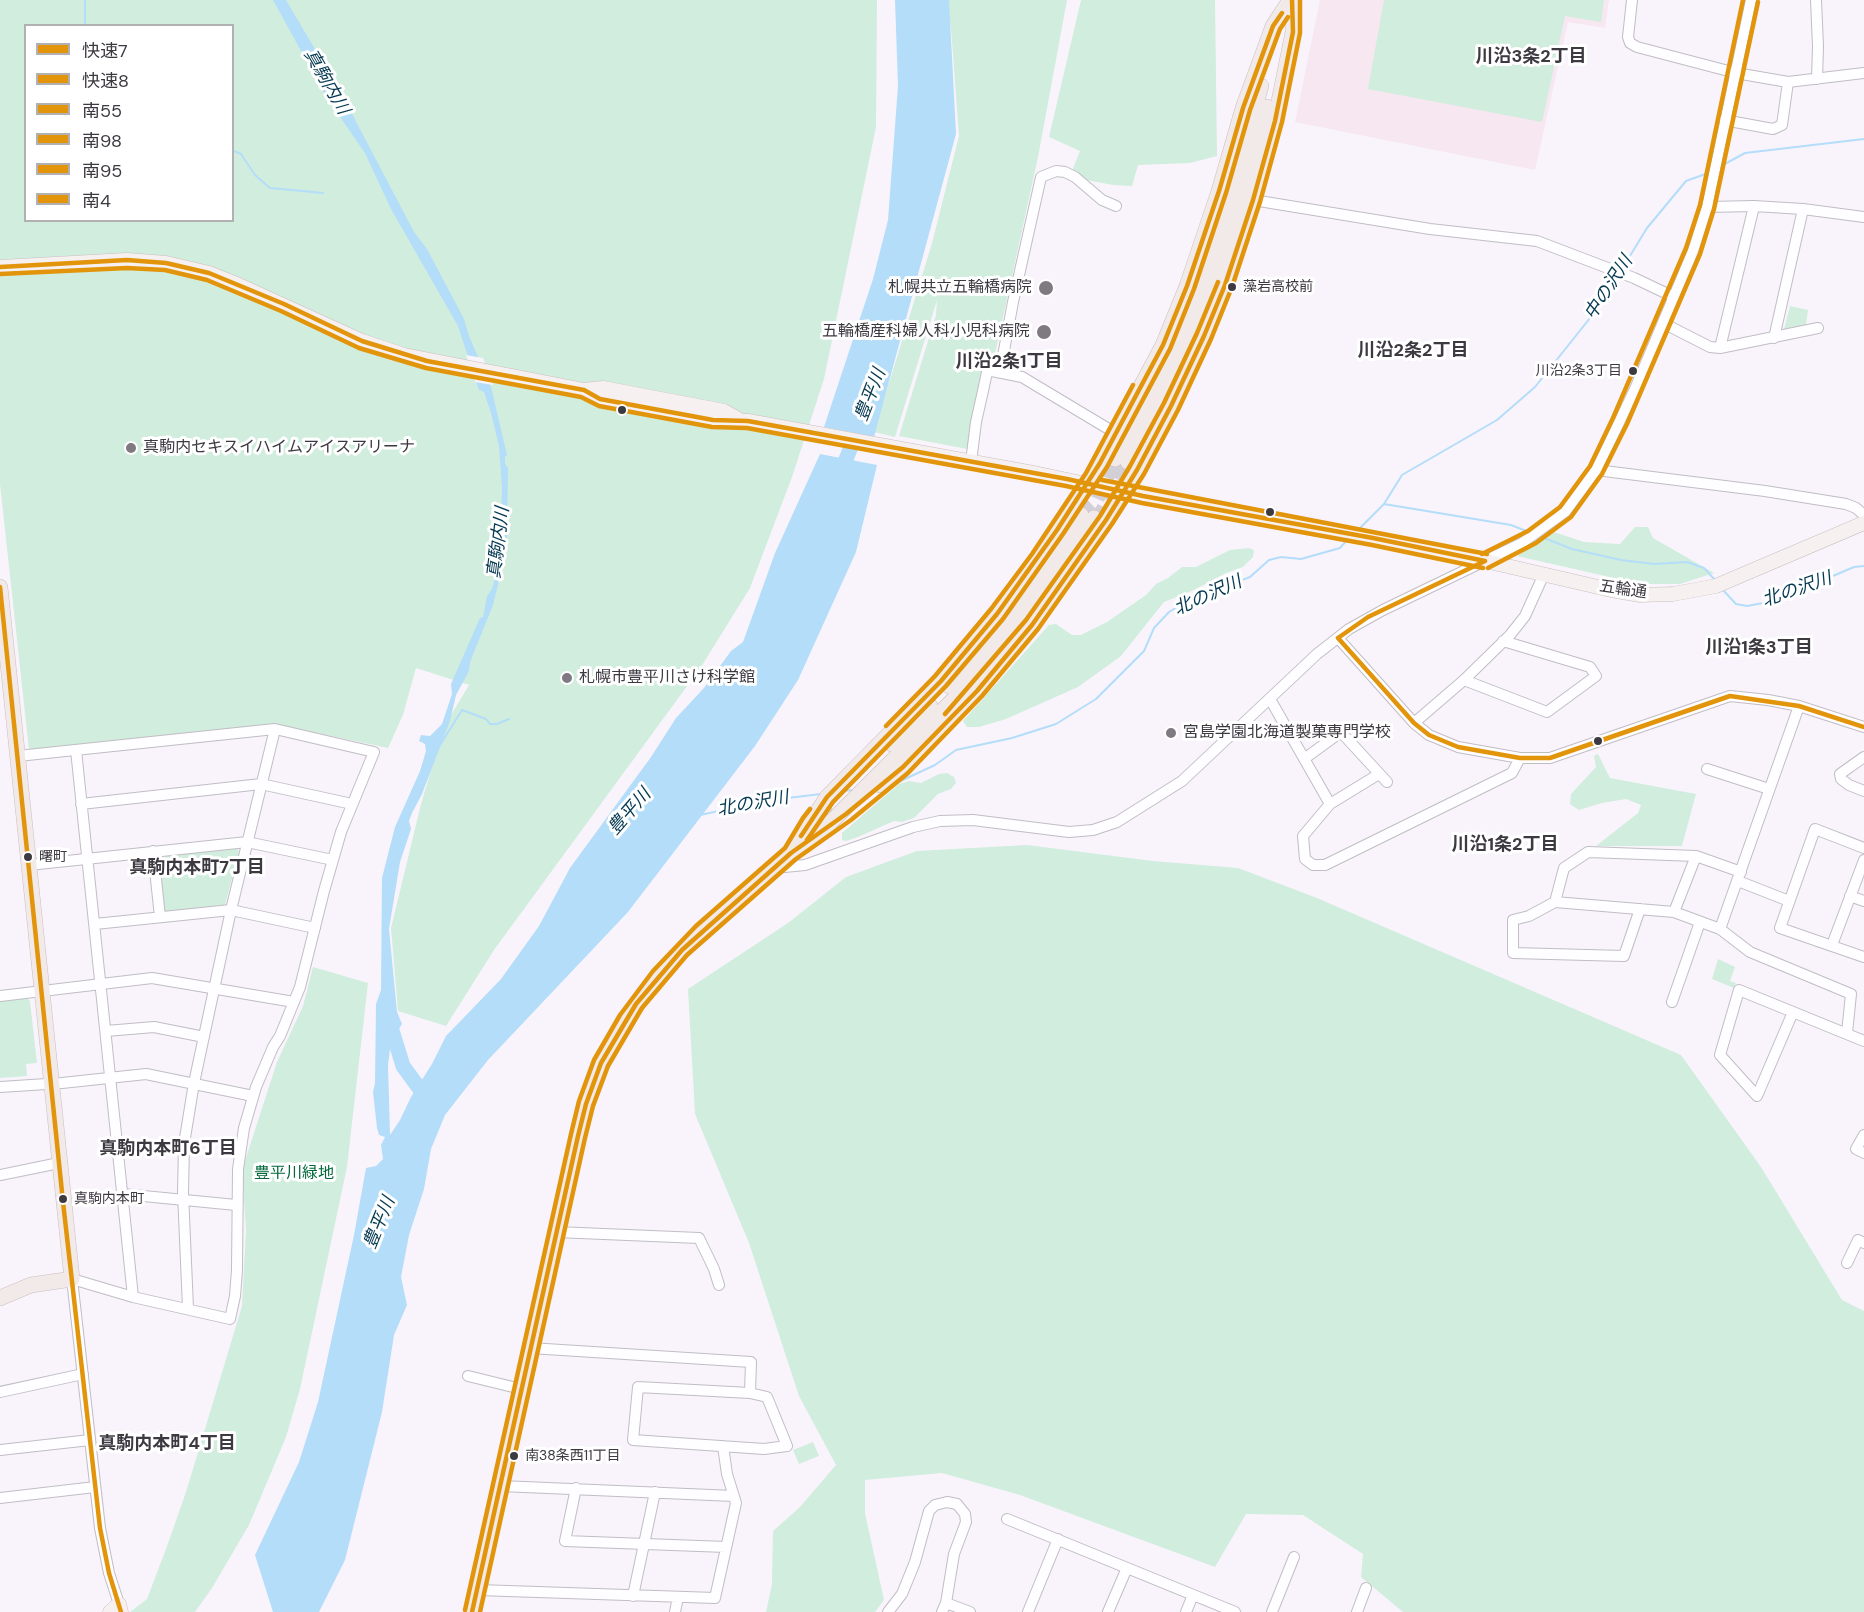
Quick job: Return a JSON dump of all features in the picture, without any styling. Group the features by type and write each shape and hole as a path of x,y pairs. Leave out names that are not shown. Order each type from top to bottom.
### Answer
{"highway":[{"path":"854,802 903,767 983,684 1032,625 1080,559 1137,470 1204,336 1225,285 1253,200 1275,121 1293,32 1290,4"},
{"path":"821,809 827,797 941,681 997,614 1044,549 1117,434 1162,345 1187,286 1219,191 1243,108 1274,26 1290,4"},
{"path":"1122,460 1171,381 1206,301 1227,245 1283,50 1289,27 1290,4"},
{"path":"472,1612 578,1136 590,1090 601,1064 626,1019 646,989 668,964 791,853 854,802 980,670 1059,570 1088,516 1047,565 999,629 944,692 808,822 791,853"},
{"path":"0,586 2,632 18,756 29,884 72,1279 38,1283 0,1298"}],"main road":[{"path":"0,267 127,260 166,263 209,273 362,341 404,355 584,390 603,388 724,411 740,420 1067,479 1123,492"},
{"name":"五輪通","path":"1123,492 1373,538 1640,595 1689,592 1716,586 1864,522"}],"street":[{"path":"1632,0 1628,37 1630,43 1637,47 1736,73 1788,82 1864,73 1864,78"},
{"path":"774,868 805,865 913,827 940,821 973,820 1069,832 1093,830 1126,818 1182,781 1317,654 1368,617 1509,549 1565,512 1596,470 1620,421 1693,251 1707,207 1751,0"},
{"path":"1816,0 1817,79"},
{"path":"1725,120 1773,129 1782,125 1788,82"},
{"path":"1000,372 1041,177 1056,171 1065,172 1075,177 1102,200 1116,207"},
{"path":"1253,200 1430,229 1536,241 1634,278 1674,297"},
{"path":"1707,207 1754,206 1803,209 1864,217"},
{"path":"1720,348 1754,206"},
{"path":"1774,338 1803,209"},
{"path":"1663,323 1710,347 1720,348 1818,328"},
{"path":"971,462 976,422 987,372 1000,372 1022,377 1117,434"},
{"path":"1596,470 1823,500 1846,504 1856,508 1864,515"},
{"path":"1414,723 1464,680 1525,616 1544,574"},
{"path":"1338,638 1414,723 1428,735 1443,743 1458,747 1520,758 1550,758 1730,696 1799,706 1864,727"},
{"path":"1464,680 1547,712 1596,676 1590,667 1503,641"},
{"path":"1270,699 1330,804"},
{"path":"1720,930 1799,706"},
{"path":"18,756 275,729 374,752 352,804 333,860 300,987 253,1096 238,1169 237,1270 230,1319 134,1297 72,1279 95,1487 105,1555 117,1609"},
{"path":"188,1308 184,1144 194,1083 231,910 275,729"},
{"path":"1304,759 1341,732 1383,778 1330,804 1303,836 1305,859 1313,865 1325,865 1512,773 1520,758"},
{"path":"76,750 134,1297"},
{"path":"1864,757 1840,774 1841,779 1849,785 1864,791"},
{"path":"1707,769 1769,789"},
{"path":"81,804 261,784 352,804"},
{"path":"1864,848 1815,829 1780,928 1864,957"},
{"path":"29,865 247,842 333,860"},
{"path":"153,851 160,917"},
{"path":"1555,902 1564,868 1588,852 1695,856 1789,901"},
{"path":"1674,912 1695,856"},
{"path":"1832,945 1864,860"},
{"path":"1850,896 1864,901"},
{"path":"1640,909 1624,956 1513,953 1513,920 1529,916 1555,902 1640,909 1674,912 1720,930 1750,952 1851,994 1847,1033"},
{"path":"94,924 231,910 315,928"},
{"path":"1672,1002 1700,922"},
{"path":"0,996 152,978 294,1002"},
{"path":"1793,1012 1756,1096 1720,1055 1739,990 1847,1033 1864,1041"},
{"path":"106,1031 154,1027 204,1037"},
{"path":"0,1087 146,1074 253,1096"},
{"path":"1864,1135 1856,1149 1864,1153"},
{"path":"0,1175 59,1163"},
{"path":"123,1194 236,1204"},
{"path":"556,1232 699,1238 719,1284"},
{"path":"1847,1263 1858,1240 1864,1243"},
{"path":"530,1348 751,1362 750,1393"},
{"path":"0,1392 83,1374"},
{"path":"468,1376 521,1389"},
{"path":"638,1387 750,1393 767,1397 787,1446 764,1449 723,1446 633,1440 638,1387"},
{"path":"0,1450 90,1440"},
{"path":"478,1590 715,1598 736,1503 723,1446"},
{"path":"501,1486 734,1496"},
{"path":"0,1498 95,1487"},
{"path":"576,1488 565,1541 726,1547"},
{"path":"633,1596 655,1492"},
{"path":"888,1612 902,1594 915,1562 928,1511 935,1505 947,1503 957,1504 965,1514 966,1522 954,1554 944,1607 969,1612"},
{"path":"1007,1519 1235,1612"},
{"path":"1028,1612 1058,1539"},
{"path":"1272,1612 1294,1557"},
{"path":"1108,1612 1127,1568"},
{"path":"1357,1612 1366,1588"},
{"path":"1186,1612 1192,1595"},
{"path":"675,1612 678,1597"}],"shaded area":[{"path":"1320,0 1609,0 1605,28 1568,22 1535,170 1295,122"}],"green space":[{"path":"0,0 877,0 876,127 824,379 792,477 750,588 701,667 494,950 446,1026 398,1011 391,928 421,804 444,727 469,685 416,668 403,715 388,748 275,724 29,750 0,484"},
{"path":"944,0 1067,0 1038,157 993,363 984,363 967,449 899,436 936,315 937,300 895,437 874,432 932,243 959,136 951,28"},
{"path":"1081,0 1215,0 1217,156 1190,163 1138,165 1132,186 1086,180 1072,171 1080,151 1049,137"},
{"path":"1384,0 1604,0 1601,22 1565,16 1542,122 1368,89"},
{"path":"1790,306 1808,310 1806,325 1784,329"},
{"path":"1635,527 1648,527 1653,538 1714,573 1680,584 1640,584 1517,556 1554,532 1584,542 1620,544"},
{"path":"1249,548 1254,550 1253,557 1243,567 1164,602 1121,656 1078,687 1006,719 979,727 967,727 963,721 1049,625 1056,624 1072,635 1081,635 1107,622 1182,567 1196,567 1230,550"},
{"path":"1598,754 1610,778 1696,794 1682,846 1596,846 1638,813 1641,805 1626,799 1579,810 1570,804 1571,794 1596,767 1594,756"},
{"path":"947,773 954,777 956,783 951,789 938,794 914,818 902,822 894,821 858,837 842,840 842,833 899,784 909,781 921,783 939,774"},
{"path":"1027,845 1153,861 1238,868 1317,898 1681,1055 1761,1167 1842,1300 1864,1311 1864,1612 1403,1612 1361,1577 1363,1554 1303,1515 1246,1514 1215,1567 1020,1495 942,1473 865,1480 865,1513 884,1600 875,1612 766,1612 772,1584 773,1531 799,1508 836,1465 799,1396 749,1243 695,1114 688,989 788,923 846,877 917,851"},
{"path":"237,848 239,852 225,905 167,912 164,910 158,860 160,857"},
{"path":"1718,959 1735,967 1730,981 1736,983 1734,988 1712,979"},
{"name":"豊平川緑地","path":"313,967 368,983 347,1167 300,1389 286,1437 249,1525 195,1612 130,1612 147,1599 166,1549 186,1492 242,1306 246,1230 242,1170 277,1062 303,1006"},
{"path":"27,998 30,1001 37,1063 26,1064 27,1076 0,1078 0,1001"},
{"path":"813,1442 819,1456 799,1464 793,1450"}],"water":[{"path":"273,0 286,0 340,91 414,232 427,249 464,319 491,387 507,455 505,464 508,468 507,541 493,605 470,662 469,671 456,695 450,721 422,794 409,821 411,829 400,862 389,929 397,1012 402,1024 391,1041 388,1065 390,1135 446,1036 501,979 539,926 570,868 651,757 676,718 704,688 731,651 743,642 775,553 820,454 877,465 856,552 798,680 755,746 628,912 488,1060 445,1115 431,1149 424,1189 409,1235 401,1277 407,1305 394,1335 382,1412 345,1560 319,1612 273,1612 255,1555 299,1462 318,1402 366,1168 376,1166 383,1159 381,1145 385,1137 379,1135 377,1128 373,1092 376,1004 381,990 382,878 395,827 420,771 426,751 425,744 419,741 421,735 430,736 442,724 452,694 451,684 480,618 483,617 487,596 492,589 497,571 502,487 499,446 491,413 484,392 479,390 458,326 391,209 365,153 327,98"},
{"path":"895,0 949,0 956,134 874,437 824,427 873,279 888,220 898,86"}],"pier":[{"path":"466,355 483,358 493,385 475,382"}],"waterway":[{"path":"85,0 85,24"},
{"name":"中の沢川","path":"1721,166 1745,153 1864,139"},
{"path":"234,151 241,154 255,175 270,188 323,193"},
{"name":"中の沢川","path":"1622,269 1647,228 1686,181 1711,172"},
{"name":"中の沢川","path":"1358,530 1384,504 1402,475 1497,420 1535,387 1598,308 1618,276"},
{"name":"豊平川","path":"839,477 858,429"},
{"name":"北の沢川","path":"1384,504 1511,525 1531,533"},
{"name":"北の沢川","path":"1539,536 1572,549 1621,560 1654,564 1687,562 1704,568 1715,580"},
{"name":"北の沢川","path":"892,785 935,765 956,750 1012,738 1056,724 1096,699 1144,651 1154,628 1169,612 1189,600 1250,577 1269,560 1281,557 1301,559 1340,548 1347,540"},
{"name":"北の沢川","path":"1722,589 1736,604 1747,606 1774,601 1854,567 1864,566"},
{"path":"440,745 462,710 486,719 490,724 509,719"},
{"name":"北の沢川","path":"841,791 854,790"},
{"name":"北の沢川","path":"700,815 771,800 821,794"},
{"name":"真駒内川","path":"391,1017 391,1027 403,1066 430,1103"}],"tunnel":[{"path":"1081,515 1096,501 1115,459"},
{"path":"1094,518 1102,512 1128,462"}],"transit line":[{"name":"快速7","path":"472,1612 578,1136 586,1104 601,1063 636,1004 682,950 791,853 846,814 903,767 977,691 1032,625 1106,520 1137,470 1171,406 1225,285 1253,200 1275,121 1293,32 1292,0"},
{"name":"快速8","path":"480,1612 585,1138 593,1106 608,1066 642,1008 687,955 796,859 851,820 908,773 982,696 1038,629 1112,524 1144,474 1178,410 1232,287 1260,202 1282,122 1300,33 1300,0"},
{"name":"南55","path":"1482,554 1528,531 1560,507 1590,466 1613,418 1686,248 1700,205 1743,0"},
{"name":"南95","path":"1488,568 1536,543 1571,517 1602,474 1627,424 1700,254 1714,209 1758,2"},
{"name":"快速7","path":"801,836 827,797 941,681 997,614 1057,530 1100,463 1163,345 1187,286 1219,191 1243,108 1273,26 1282,13"},
{"name":"快速8","path":"807,840 833,802 946,686 1003,619 1107,467 1170,349 1194,289 1226,193 1250,110 1280,29 1288,17"},
{"name":"南98","path":"0,267 127,260 166,263 209,273 284,304 362,341 427,361 584,390 600,399 713,420 748,421 1067,479 1143,496 1485,561"},
{"name":"南95","path":"0,274 127,268 165,270 207,280 281,311 359,348 426,368 581,397 599,406 712,427 747,428 1066,486 1142,503 1372,545 1483,568"},
{"name":"南55","path":"945,714 1026,620 1100,516 1164,403 1218,282"},
{"name":"南55","path":"886,726 935,676 991,609 1032,554 1086,473 1133,385"},
{"name":"南55","path":"1102,480 1487,554"},
{"name":"南98","path":"1338,638 1368,617 1485,561"},
{"name":"南4","path":"0,587 63,1202 100,1528 109,1573 121,1612"},
{"name":"南98","path":"1338,638 1414,723 1429,735 1458,747 1520,758 1550,758 1730,696 1799,706 1864,727"},
{"name":"南55","path":"465,1610 571,1134 579,1101 594,1060 620,1015 653,971 696,926 785,848 810,809"}],"place":[{"name":"藻岩高校前","path":"1232,287"},
{"name":"札幌共立五輪橋病院","path":"1046,288"},
{"name":"五輪橋産科婦人科小児科病院","path":"1044,332"},
{"name":"川沿2条3丁目","path":"1633,371"},
{"name":"真駒内セキスイハイムアイスアリーナ","path":"131,448"},
{"name":"札幌市豊平川さけ科学館","path":"567,678"},
{"name":"宮島学園北海道製菓専門学校","path":"1171,733"},
{"name":"曙町","path":"28,857"},
{"name":"真駒内本町","path":"63,1199"},
{"name":"南38条西11丁目","path":"514,1456"}],"district":[{"name":"川沿3条2丁目","path":"1531,57"},
{"name":"川沿2条2丁目","path":"1413,351"},
{"name":"川沿2条1丁目","path":"1009,362"},
{"name":"川沿1条3丁目","path":"1759,648"},
{"name":"川沿1条2丁目","path":"1505,845"},
{"name":"真駒内本町7丁目","path":"197,868"},
{"name":"真駒内本町6丁目","path":"168,1149"},
{"name":"真駒内本町4丁目","path":"167,1444"}]}
